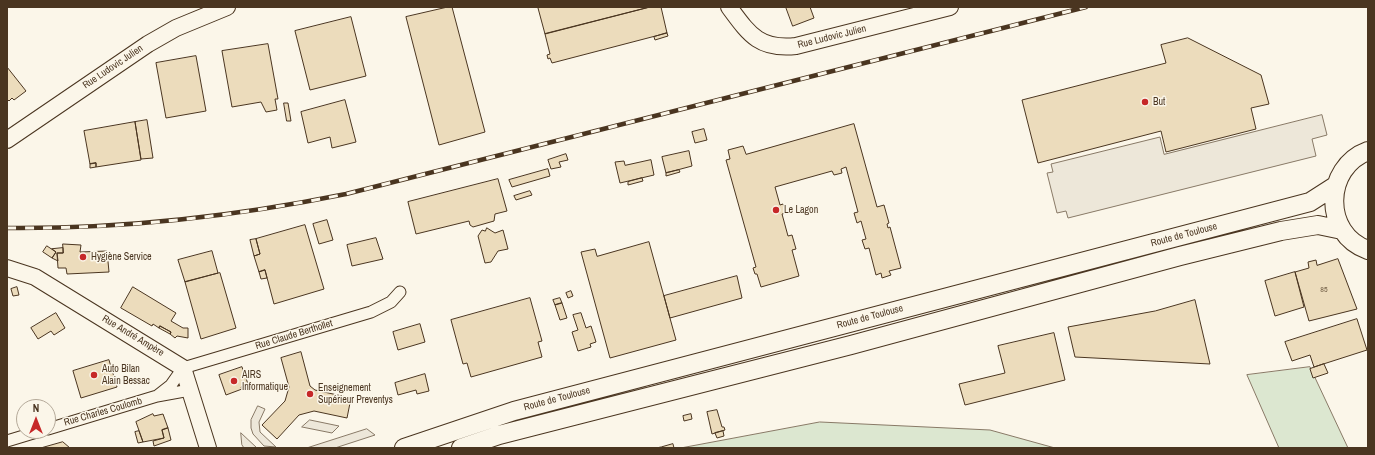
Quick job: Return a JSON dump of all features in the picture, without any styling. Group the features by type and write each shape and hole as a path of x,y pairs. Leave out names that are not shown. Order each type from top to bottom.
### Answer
{"main road":[{"name":"Rue Ludovic Julien","path":"7,140 148,44 176,28 227,7"},
{"name":"Rue Ludovic Julien","path":"729,7 748,32 757,40 770,46 782,47 796,46 950,7"},
{"path":"1368,151 1352,160 1342,171 1335,186 1333,201 1335,216 1342,230 1351,240 1368,250"},
{"name":"Route de Toulouse","path":"404,448 514,410 1310,202 1335,186"},
{"name":"Route de Toulouse","path":"461,448 499,436 851,345 1280,231 1318,224 1342,230"},
{"name":"Rue André Ampère","path":"7,268 34,277 183,368"},
{"path":"183,368 208,448"}],"street":[{"name":"Rue Claude Berthollet","path":"183,368 371,312 391,302 400,292"},
{"name":"Rue Charles Coulomb","path":"157,396 171,385 183,368"},
{"name":"Rue Charles Coulomb","path":"56,426 157,396 190,390"}],"green space":[{"path":"1310,367 1348,448 1279,448 1247,375"},
{"path":"820,422 990,430 1055,448 681,448"}],"shaded area":[{"path":"1322,115 1327,135 1312,139 1316,156 1068,218 1066,211 1057,213 1047,173 1053,172 1051,164 1160,137 1164,154"},
{"path":"258,406 265,409 259,422 260,432 276,447 264,446 253,434 251,420"},
{"path":"310,420 339,426 332,433 302,427"},
{"path":"367,429 375,435 335,448 307,448"},
{"path":"241,433 257,448 244,448 242,445"}],"building":[{"path":"452,7 485,132 439,145 406,17"},
{"path":"650,7 545,34 538,8"},
{"path":"650,7 661,7 667,33 552,63 550,58 548,59 547,55 550,54 545,34"},
{"path":"786,7 810,7 814,18 793,26"},
{"path":"351,17 366,76 310,90 295,31"},
{"path":"667,33 668,36 655,40 654,37"},
{"name":"But","path":"1188,38 1261,75 1269,104 1251,108 1256,129 1166,152 1161,131 1038,163 1022,100 1166,63 1161,45"},
{"path":"268,44 278,99 275,99 277,110 266,112 261,102 232,107 222,51"},
{"path":"196,56 206,111 166,118 156,63"},
{"path":"7,67 26,91 14,100 12,98 9,101 7,99"},
{"path":"345,100 356,142 332,148 330,137 308,143 301,112"},
{"path":"284,103 288,103 291,121 287,121"},
{"path":"147,120 153,158 141,159 135,122"},
{"path":"135,122 141,160 96,167 96,163 90,164 84,131"},
{"path":"854,124 877,207 884,205 889,223 887,224 888,228 890,227 901,268 889,271 891,275 882,278 881,273 876,275 869,248 865,249 862,240 866,239 861,221 857,223 854,213 858,212 846,167 841,169 842,173 834,175 832,171 775,187 780,205 783,204 785,208 786,213 782,214 788,236 792,235 796,249 792,250 799,276 761,287 757,274 755,274 753,268 756,267 726,160 730,159 728,150 743,146 746,154"},
{"path":"704,129 707,140 695,143 692,132"},
{"path":"689,151 692,166 666,173 662,157"},
{"path":"566,154 568,160 559,162 561,167 551,169 548,160"},
{"path":"651,160 654,175 620,183 615,162 624,161 625,165"},
{"path":"96,163 96,167 90,168 90,164"},
{"path":"548,169 550,176 512,187 509,180"},
{"path":"679,170 680,172 666,176 666,173"},
{"path":"642,178 643,181 628,185 628,182"},
{"path":"498,179 507,211 495,214 494,221 473,227 470,225 469,221 416,234 408,202"},
{"path":"530,191 532,195 516,200 514,196"},
{"path":"327,220 333,240 319,244 313,224"},
{"path":"305,225 324,289 274,304 265,270 259,272 254,256 260,254 256,239"},
{"path":"487,228 495,233 503,230 508,249 498,251 491,262 485,263 478,236 482,230 485,231"},
{"path":"376,238 383,259 352,266 347,245"},
{"path":"256,239 260,254 254,256 250,240"},
{"path":"649,242 676,340 610,358 581,252 595,249 597,256"},
{"name":"Hygiène Service","path":"63,244 81,245 80,252 107,251 109,272 67,274 66,268 58,268 57,253 63,253"},
{"path":"47,246 56,252 52,258 43,252"},
{"path":"63,248 63,253 57,253 58,261 52,258 56,252 52,249"},
{"path":"212,251 218,273 185,282 178,260"},
{"path":"1338,259 1357,309 1309,321 1295,272 1309,268 1308,262 1316,260 1317,265"},
{"path":"265,270 267,278 261,279 259,272"},
{"path":"1295,272 1304,307 1275,316 1265,281"},
{"path":"220,273 236,328 201,339 185,282"},
{"path":"737,276 742,298 670,318 664,296"},
{"path":"17,287 19,295 13,296 11,289"},
{"path":"133,287 176,313 171,321 183,328 188,328 188,338 177,336 175,338 170,334 171,332 160,326 159,328 153,324 152,326 121,308"},
{"path":"571,291 573,296 568,298 566,293"},
{"path":"530,298 542,341 538,342 542,357 471,377 467,363 463,364 451,320"},
{"path":"560,298 562,303 555,305 553,300"},
{"path":"1195,300 1210,364 1075,357 1068,327 1155,311"},
{"path":"562,303 567,318 560,320 555,305"},
{"path":"56,313 65,328 54,335 51,331 38,339 31,328"},
{"path":"581,313 586,328 591,326 596,342 590,344 591,347 578,351 572,332 578,330 573,315"},
{"path":"1357,319 1367,350 1314,367 1310,355 1292,361 1285,342"},
{"path":"420,324 425,342 398,350 393,332"},
{"path":"160,326 171,332 170,334 159,328"},
{"path":"1054,333 1065,380 965,405 959,384 1005,373 998,346"},
{"name":"Enseignement Supérieur Preventys","path":"301,352 310,386 315,390 351,398 347,418 314,411 299,415 277,439 262,425 285,401 289,387 281,358"},
{"name":"Auto Bilan Alain Bessac","path":"109,360 117,387 81,398 73,371"},
{"path":"1324,364 1328,373 1313,378 1310,369"},
{"name":"AIRS Informatique","path":"242,367 248,384 241,387 242,389 226,395 219,375"},
{"path":"425,374 429,391 417,394 416,390 398,395 395,383"},
{"path":"717,410 722,427 724,427 725,430 712,434 707,412"},
{"path":"153,414 154,416 163,414 168,428 162,430 164,438 143,442 136,422"},
{"path":"691,414 692,419 684,421 683,416"},
{"path":"168,428 171,440 154,446 153,441 164,438 162,430"},
{"path":"139,431 143,442 138,443 135,432"},
{"path":"723,431 724,436 717,438 715,433"},
{"path":"63,442 70,448 41,448"},
{"path":"673,444 674,448 656,448 661,447"}],"railway":[{"path":"7,228 93,226 177,220 261,209 346,194 1086,7"}],"place":[{"name":"But","path":"1145,102"},
{"name":"Le Lagon","path":"776,210"},
{"name":"Hygiène Service","path":"83,257"},
{"name":"Auto Bilan Alain Bessac","path":"94,375"},
{"name":"AIRS Informatique","path":"234,381"},
{"name":"Enseignement Supérieur Preventys","path":"310,394"}]}
